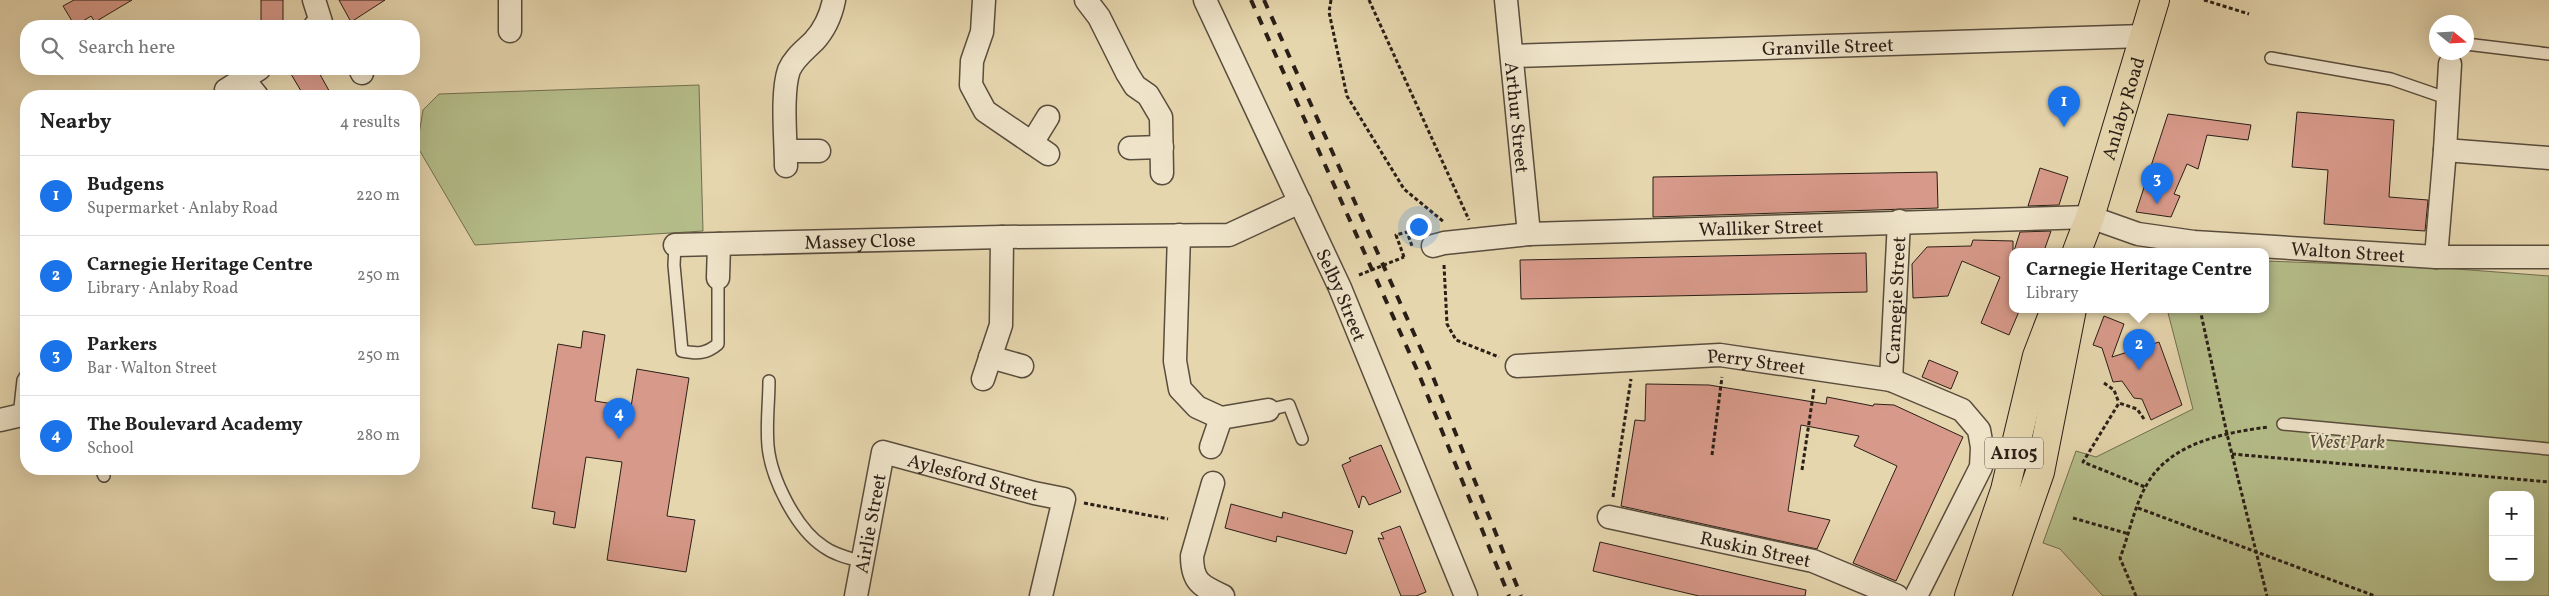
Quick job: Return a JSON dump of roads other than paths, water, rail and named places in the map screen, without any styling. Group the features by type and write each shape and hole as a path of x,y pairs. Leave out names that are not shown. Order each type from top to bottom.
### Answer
{"main road":[{"name":"Anlaby Road","path":"2078,248 2090,216 2154,0"},
{"name":"Anlaby Road","path":"2084,248 2090,216"},
{"name":"A1105","path":"1968,596 2005,490 2037,356 2053,313"},
{"name":"A1105","path":"1997,596 2040,472 2071,313"}],"street":[{"path":"314,0 320,20"},
{"path":"510,0 510,30"},
{"path":"820,151 786,159 786,88 790,69 800,54 816,39 831,17 834,0"},
{"path":"984,0 982,32 972,61 971,85 985,112 1040,149 1048,117"},
{"path":"1086,0 1099,16 1127,73 1136,86 1148,95 1161,117 1162,173"},
{"name":"Selby Street","path":"1205,0 1340,288 1466,596"},
{"name":"Arthur Street","path":"1506,0 1529,234"},
{"name":"Granville Street","path":"1512,56 2144,36"},
{"path":"2436,256 2446,150 2451,60"},
{"path":"1130,148 1162,147"},
{"path":"2446,150 2549,158"},
{"name":"Massey Close","path":"675,245 1002,237 1228,235 1300,202"},
{"name":"Walliker Street","path":"1438,244 1529,234 2090,216"},
{"name":"Walton Street","path":"2090,216 2138,234 2194,242 2436,256 2549,257"},
{"name":"Carnegie Street","path":"1891,380 1899,221"},
{"path":"1179,235 1175,361 1180,389 1196,407 1220,418 1268,410"},
{"path":"983,379 1001,325 1002,237"},
{"path":"718,278 719,244"},
{"name":"Perry Street","path":"1517,366 1725,356 1891,380 1962,410 1979,430 1982,447 1981,467 1916,596"},
{"path":"990,357 1022,366"},
{"path":"1211,447 1220,418"},
{"name":"Airlie Street","path":"856,596 883,452"},
{"name":"Aylesford Street","path":"883,452 1034,494 1064,499 1041,596"},
{"path":"1213,483 1192,556 1192,568 1202,586 1223,596"},
{"name":"Ruskin Street","path":"1609,517 1813,561 1897,596"}],"lane":[{"path":"2474,45 2549,54"},
{"path":"2271,58 2391,79 2449,99"},
{"path":"675,245 674,265 682,351 698,354 709,352 718,344 718,278"},
{"path":"769,381 768,447 781,493 807,532 823,547 840,556 863,562"},
{"path":"15,416 20,396"},
{"path":"1268,410 1289,405 1302,439"},
{"path":"2283,424 2549,448"}],"railway":[{"path":"1251,0 1418,372 1509,596"},
{"path":"1264,0 1429,367 1521,596"}],"place":[{"name":"Budgens","path":"2064,127"},
{"name":"Parkers","path":"2157,204"},
{"name":"Carnegie Heritage Centre","path":"2139,370"},
{"name":"The Boulevard Academy","path":"619,439"}],"park label":[{"name":"West Park","path":"2347,441"}]}
